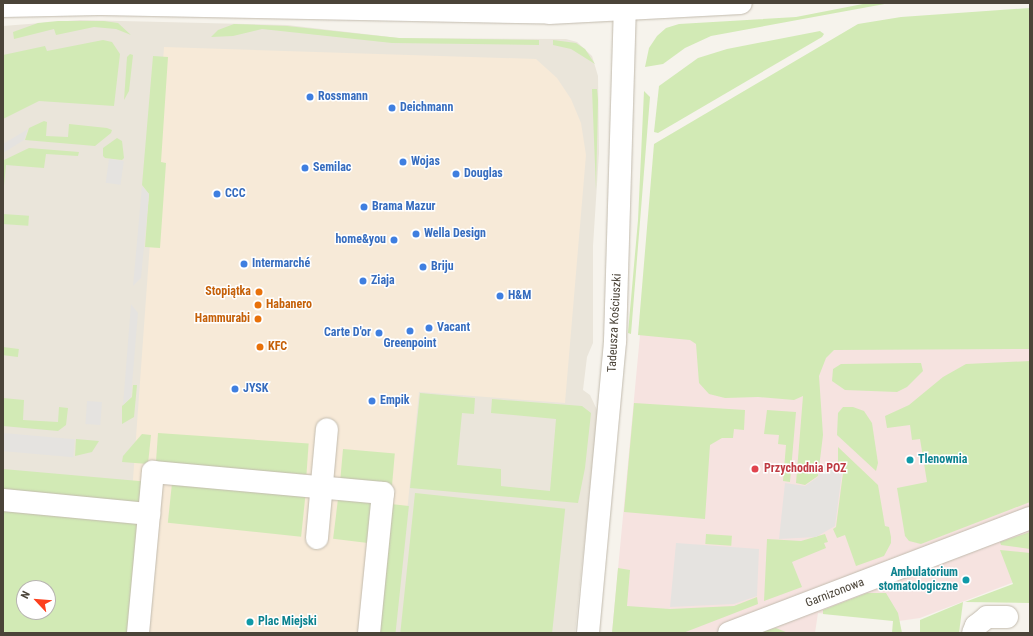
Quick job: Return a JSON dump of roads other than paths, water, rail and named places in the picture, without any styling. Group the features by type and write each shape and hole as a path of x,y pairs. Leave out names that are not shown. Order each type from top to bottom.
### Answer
{"street":[{"path":"3,6 100,4 541,13 625,11 741,3"},
{"name":"Tadeusza Kościuszki","path":"588,633 614,348 625,11"},
{"path":"317,538 327,429"},
{"path":"138,633 152,472 383,493 369,633"},
{"path":"3,500 149,514"},
{"name":"Garnizonowa","path":"729,633 1030,518"},
{"path":"972,633 976,626 987,617 1007,617"}],"place":[{"name":"Rossmann","path":"310,97"},
{"name":"Deichmann","path":"392,108"},
{"name":"Wojas","path":"403,162"},
{"name":"Semilac","path":"305,168"},
{"name":"Douglas","path":"456,174"},
{"name":"CCC","path":"217,194"},
{"name":"Brama Mazur","path":"364,207"},
{"name":"Wella Design","path":"416,234"},
{"name":"home&you","path":"394,240"},
{"name":"Intermarché","path":"244,264"},
{"name":"Briju","path":"423,267"},
{"name":"Ziaja","path":"363,281"},
{"name":"Stopiątka","path":"259,292"},
{"name":"H&M","path":"500,296"},
{"name":"Habanero","path":"258,305"},
{"name":"Hammurabi","path":"258,319"},
{"name":"Vacant","path":"429,328"},
{"name":"Greenpoint","path":"410,331"},
{"name":"Carte D'or","path":"379,333"},
{"name":"KFC","path":"260,347"},
{"name":"JYSK","path":"235,389"},
{"name":"Empik","path":"372,401"},
{"name":"Tlenownia","path":"910,460"},
{"name":"Przychodnia POZ","path":"755,469"},
{"name":"Ambulatorium stomatologiczne","path":"966,580"},
{"name":"Plac Miejski","path":"250,622"}]}
